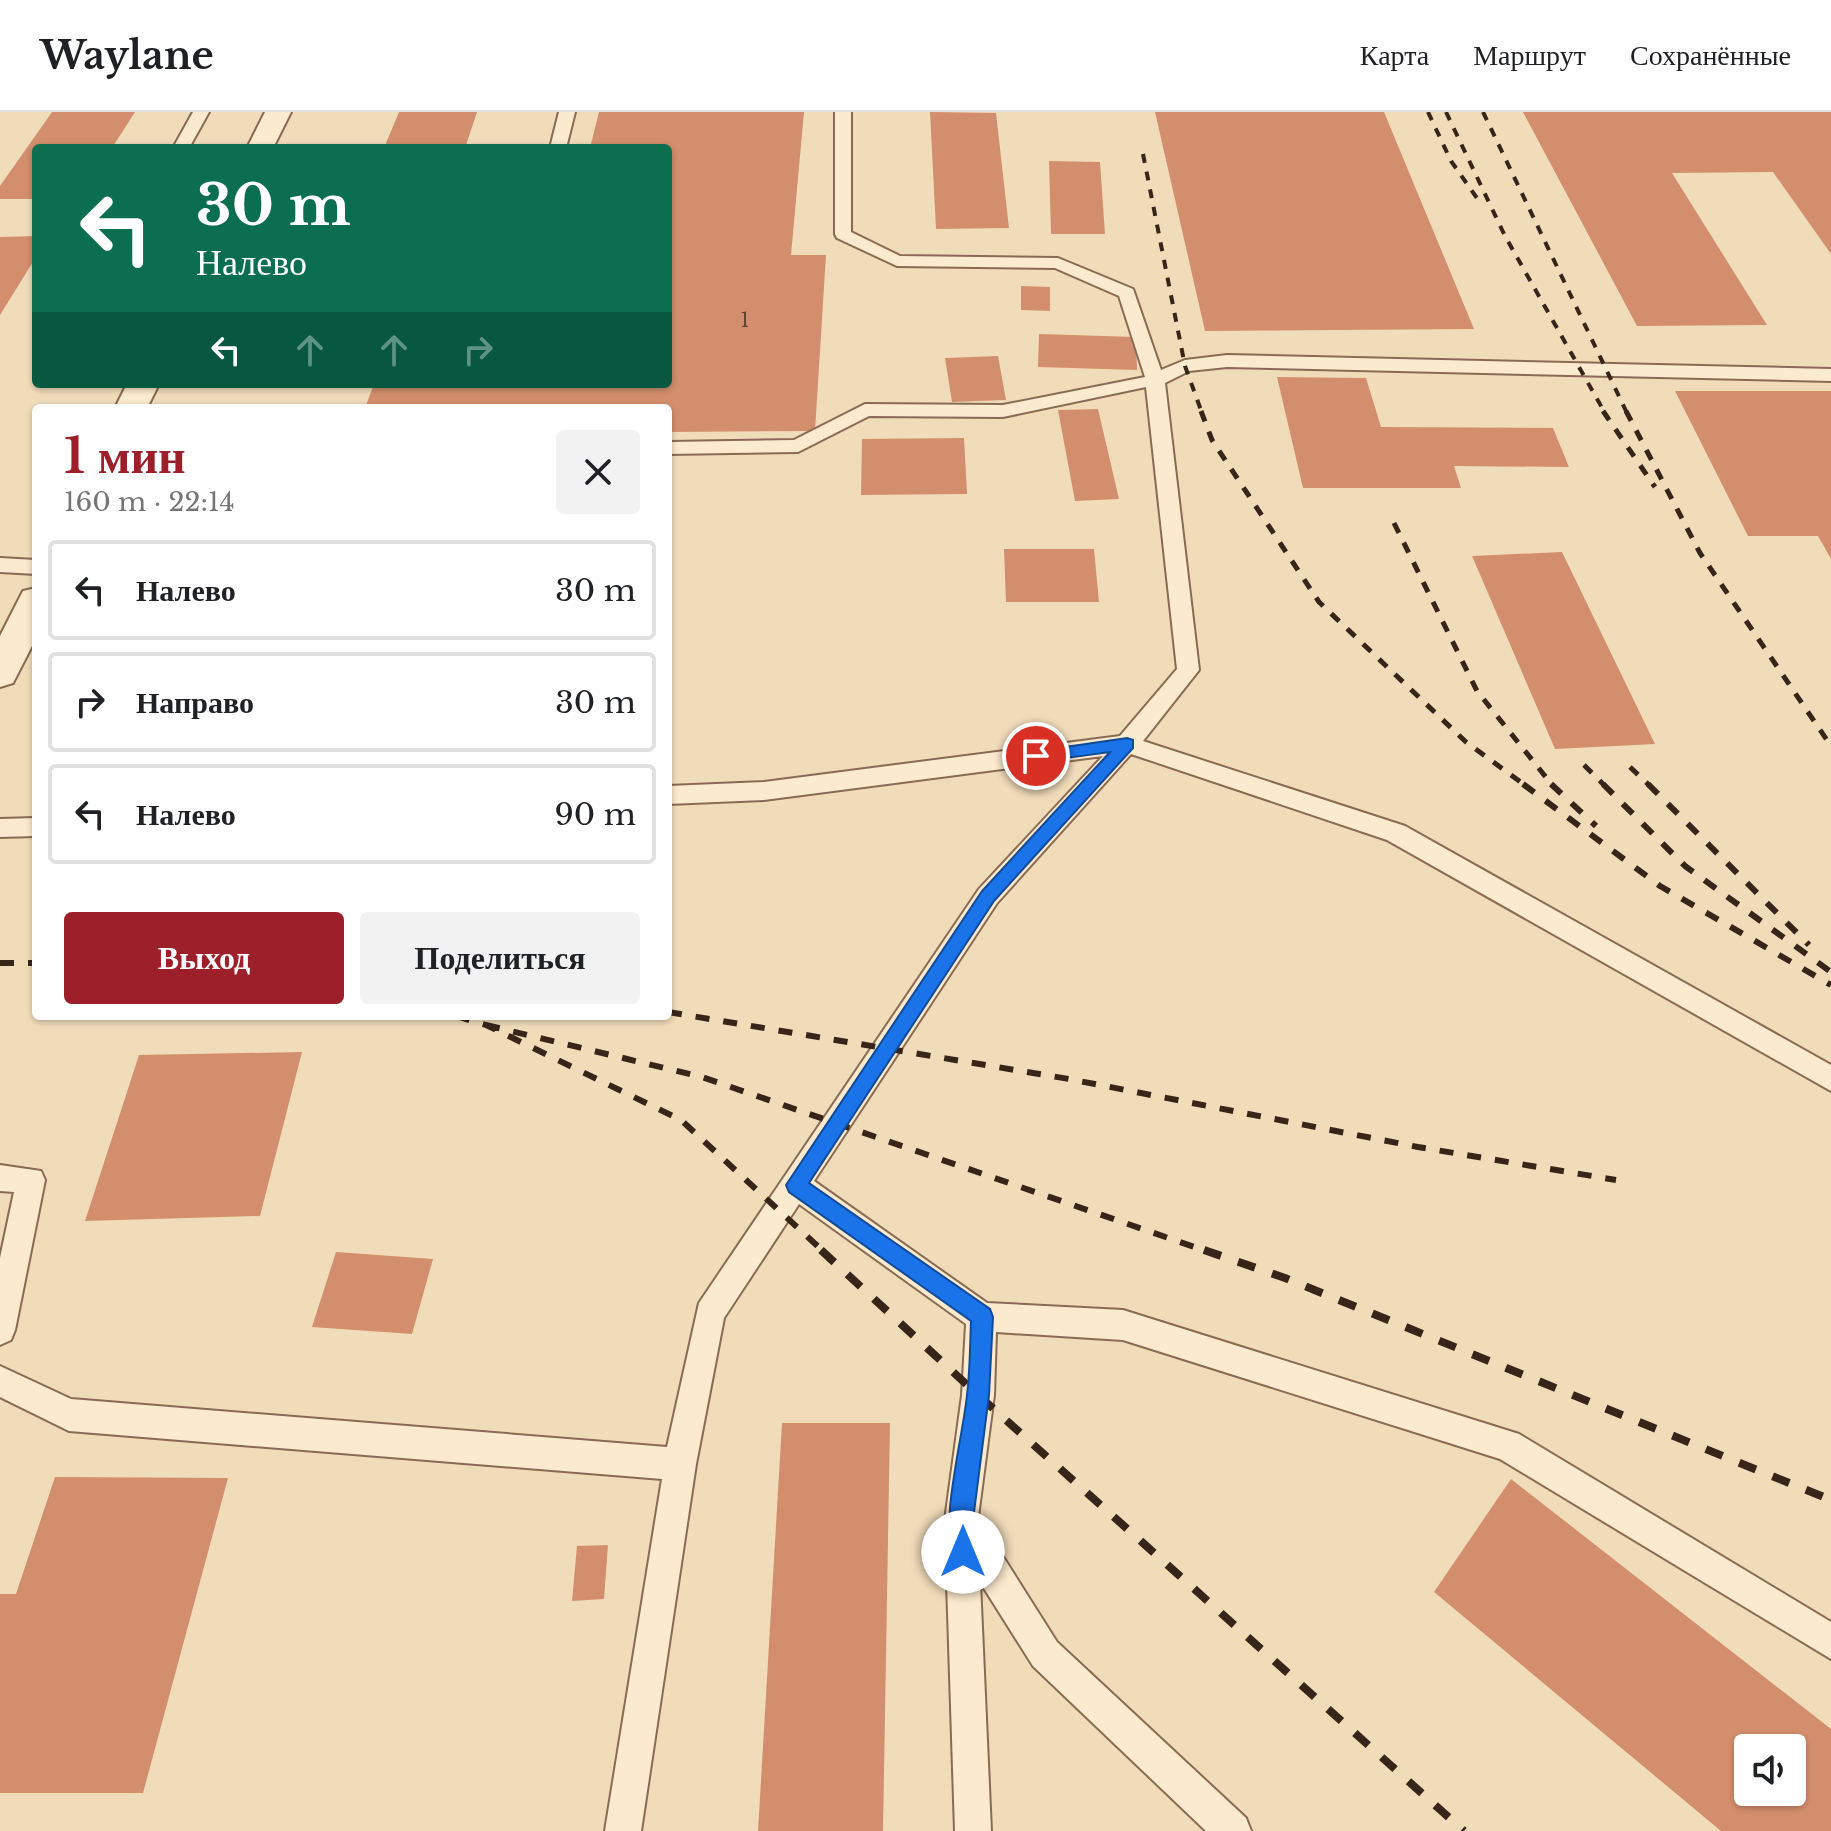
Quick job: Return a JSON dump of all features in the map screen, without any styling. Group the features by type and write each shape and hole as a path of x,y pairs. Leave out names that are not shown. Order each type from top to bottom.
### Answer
{"street":[{"path":"262,144 278,112"},
{"path":"0,674 32,608"}],"lane":[{"path":"183,144 201,112"},
{"path":"559,144 567,112"},
{"path":"623,1831 680,1464 710,1313 988,896 1127,744 1188,670 1155,380 1127,293 1058,263 897,261 843,234 843,112"},
{"path":"672,448 798,446 865,410 1003,411 1155,380 1185,366 1227,361 1831,375"},
{"path":"0,565 32,567"},
{"path":"672,795 764,791 1127,744 1396,833 1831,1079"},
{"path":"0,828 32,827"},
{"path":"0,1178 31,1180 0,1330"},
{"path":"796,1185 982,1317 1123,1325 1508,1445 1831,1642"},
{"path":"973,1831 961,1520 978,1395 982,1317"},
{"path":"0,1381 69,1415 680,1464"},
{"path":"961,1520 1045,1654 1233,1831"}],"building":[{"path":"52,112 135,112 115,144 32,144 32,199 0,199 0,186"},
{"path":"399,112 477,112 466,144 386,144"},
{"path":"599,112 804,112 791,255 826,255 815,431 672,432 672,404 366,404 372,388 672,388 672,144 591,144"},
{"path":"930,112 996,113 1009,228 936,229"},
{"path":"1155,112 1384,112 1474,329 1205,331"},
{"path":"1523,112 1831,112 1831,254 1773,172 1672,173 1767,325 1637,326"},
{"path":"1049,161 1100,162 1105,234 1051,234"},
{"path":"32,236 32,263 0,315 0,237"},
{"path":"1021,286 1050,287 1050,311 1021,310"},
{"path":"1039,334 1136,337 1137,370 1038,367"},
{"path":"998,356 1006,400 952,402 945,358"},
{"path":"1277,377 1366,378 1381,427 1553,428 1569,467 1454,466 1461,488 1303,488"},
{"path":"1675,391 1831,391 1831,559 1818,536 1748,536"},
{"path":"1098,409 1119,499 1075,501 1058,410"},
{"path":"964,438 967,494 861,495 862,439"},
{"path":"1004,549 1094,549 1099,602 1006,602"},
{"path":"1562,552 1655,744 1555,749 1472,556"},
{"path":"302,1052 260,1216 85,1221 139,1055"},
{"path":"336,1252 433,1259 412,1334 312,1327"},
{"path":"782,1423 890,1423 883,1831 758,1831"},
{"path":"55,1477 228,1478 143,1793 0,1793 0,1594 16,1594"},
{"path":"1511,1479 1831,1729 1831,1831 1721,1831 1434,1592"},
{"path":"608,1545 604,1599 572,1601 577,1546"}],"railway":[{"path":"1428,112 1451,161 1479,201"},
{"path":"1446,112 1505,236 1605,413"},
{"path":"1483,112 1627,412"},
{"path":"1143,154 1185,366 1202,413"},
{"path":"1201,411 1212,440 1319,602 1466,742 1526,786"},
{"path":"1603,411 1655,487"},
{"path":"1627,412 1700,553 1831,746"},
{"path":"1394,523 1477,691 1553,785"},
{"path":"1584,765 1685,866 1831,972"},
{"path":"1630,767 1650,786"},
{"path":"1523,784 1660,886 1831,985"},
{"path":"1553,785 1596,826"},
{"path":"1650,786 1809,945"},
{"path":"0,963 32,963"},
{"path":"672,1013 1069,1079 1418,1147 1616,1180"},
{"path":"469,1020 486,1025"},
{"path":"486,1025 702,1077 1209,1252"},
{"path":"486,1025 681,1120 824,1252"},
{"path":"821,1250 1464,1831"},
{"path":"1204,1250 1285,1278 1831,1500"}],"route":[{"path":"963,1552 961,1520 978,1395 982,1317 796,1185 988,896 1127,744 1036,756"}]}
